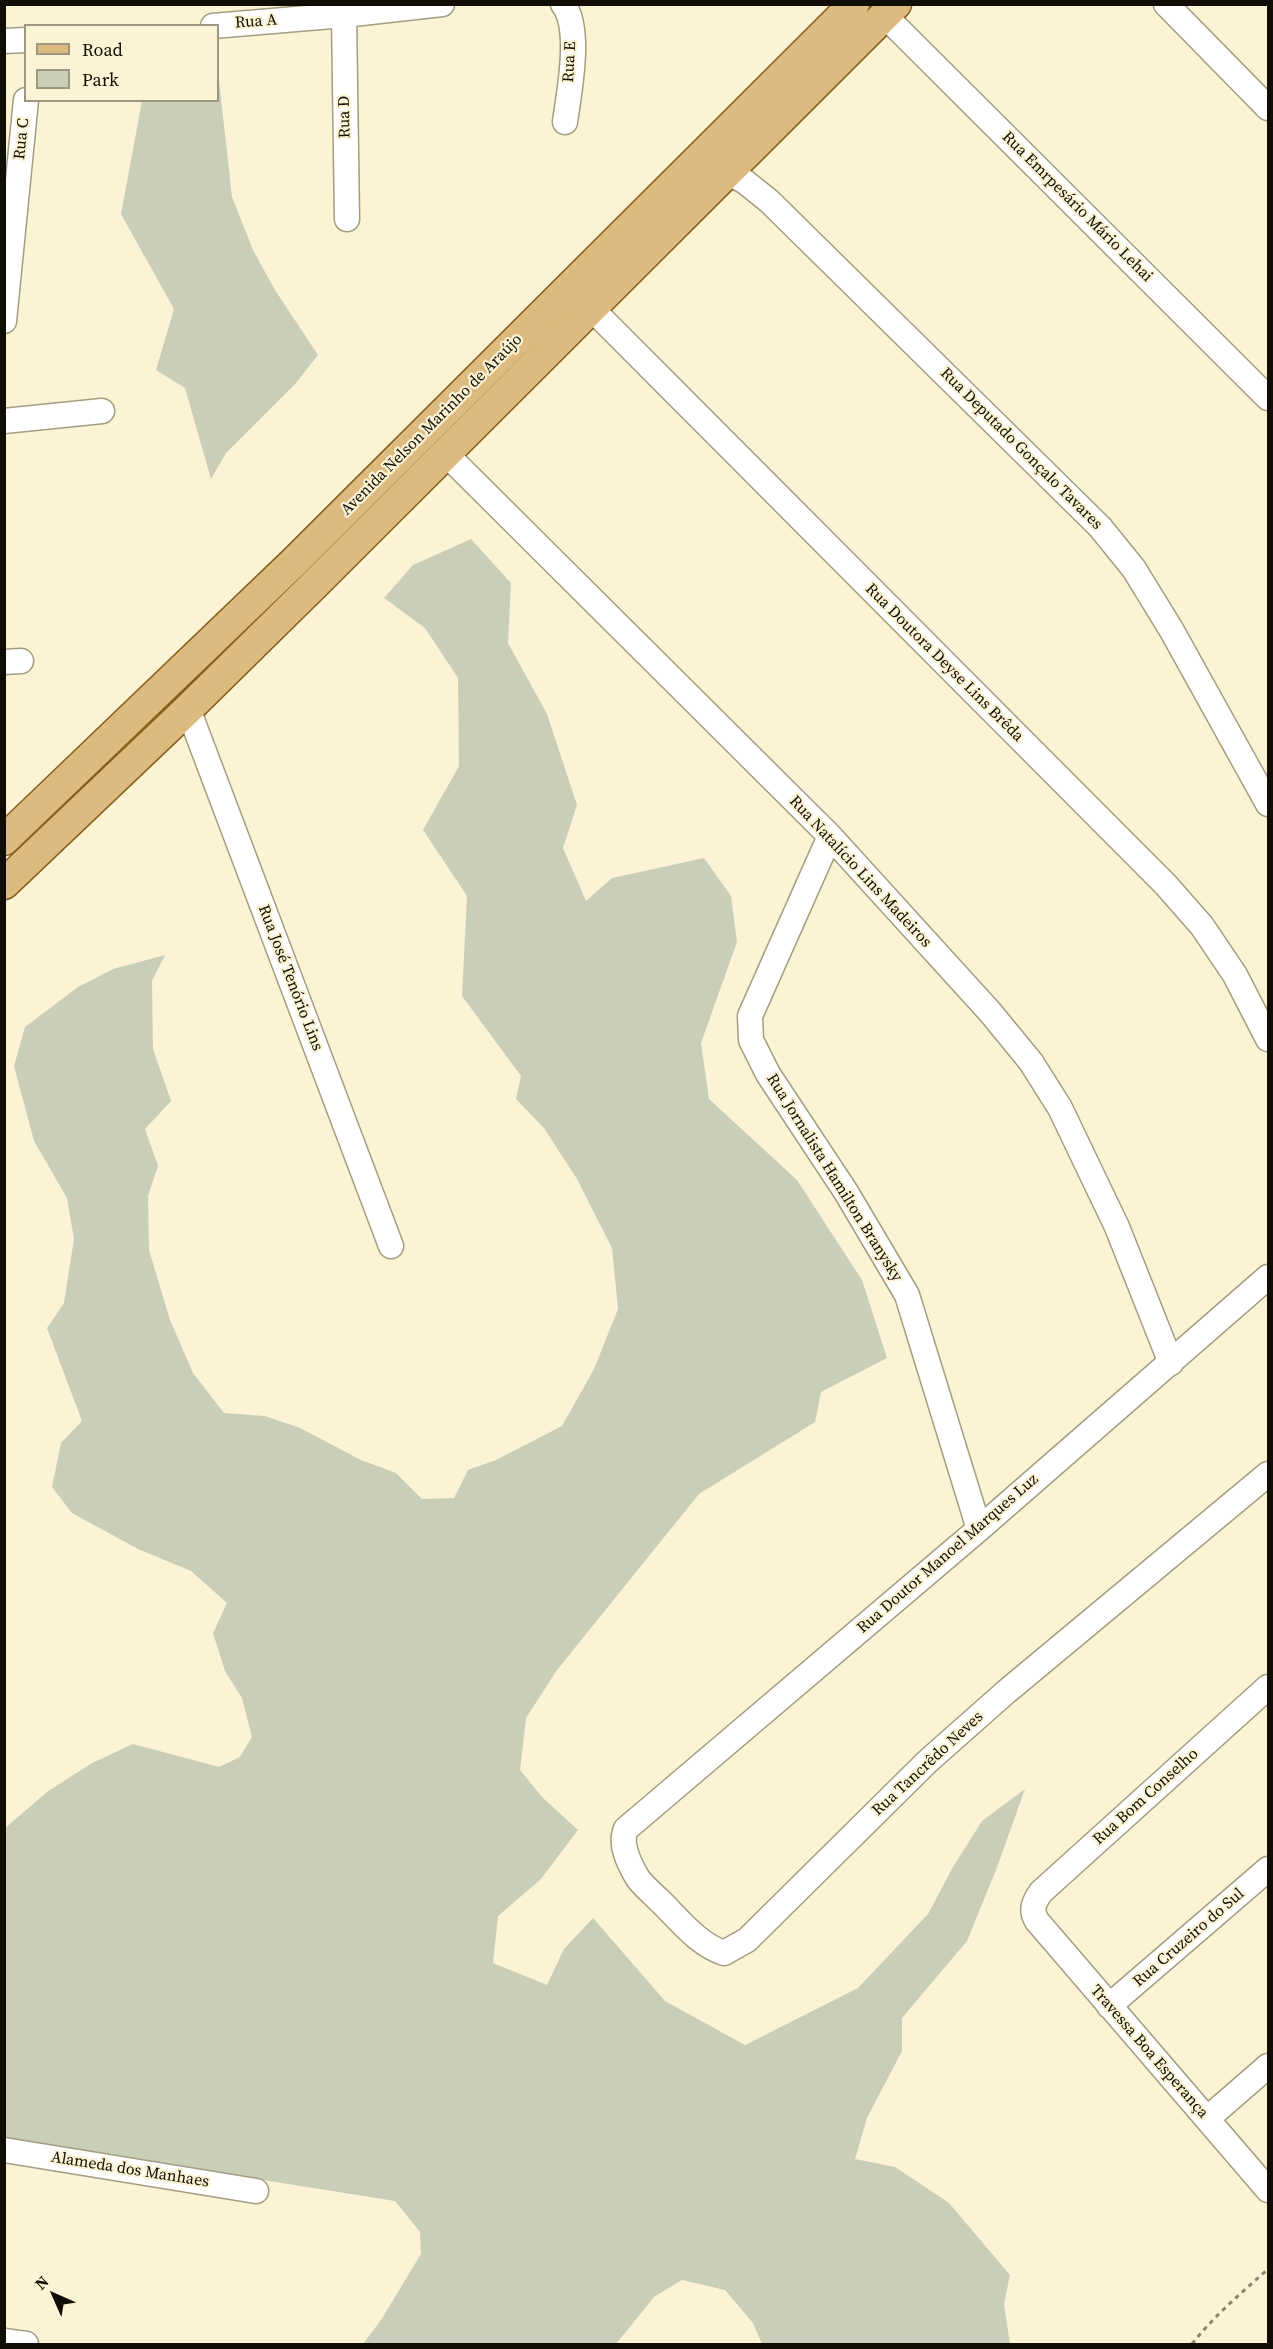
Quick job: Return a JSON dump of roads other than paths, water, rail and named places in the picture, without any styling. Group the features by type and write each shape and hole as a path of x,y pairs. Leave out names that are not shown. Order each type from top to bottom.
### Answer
{"main road":[{"name":"Avenida Nelson Marinho de Araújo","path":"4,840 294,562 854,4"},
{"name":"Avenida Nelson Marinho de Araújo","path":"4,884 315,584 891,10"},
{"path":"294,562 315,584"}],"street":[{"name":"Rua A","path":"219,25 442,4"},
{"name":"Rua E","path":"563,4 571,18 572,51 565,122"},
{"path":"1166,4 1269,108"},
{"name":"Rua Emrpesário Mário Lehai","path":"891,10 1269,398"},
{"name":"Rua D","path":"344,15 347,219"},
{"path":"4,41 24,40"},
{"name":"Rua C","path":"4,321 26,102"},
{"name":"Rua Deputado Gonçalo Tavares","path":"699,159 744,181 769,201 1100,527 1134,569 1172,631 1269,804"},
{"name":"Rua Doutora Deyse Lins Brêda","path":"591,308 1166,885 1202,926 1235,975 1269,1039"},
{"path":"4,421 102,411"},
{"name":"Rua Natalício Lins Madeiros","path":"446,454 830,836 990,1012 1031,1062 1060,1108 1117,1227 1171,1362"},
{"name":"Rua José Tenório Lins","path":"188,709 391,1246"},
{"name":"Rua Jornalista Hamilton Branysky","path":"830,836 750,1016 751,1040 768,1074 846,1192 907,1295 979,1529"},
{"name":"Rua Doutor Manoel Marques Luz","path":"627,1829 979,1529 1269,1277"},
{"name":"Rua Tancrêdo Neves","path":"627,1829 623,1836 624,1847 638,1879 698,1938 715,1950 724,1953 736,1948 747,1940 928,1761 989,1707 1269,1474"},
{"name":"Rua Bom Conselho","path":"1032,1912 1041,1892 1269,1687"},
{"name":"Rua Cruzeiro do Sul","path":"1109,2006 1269,1869"},
{"name":"Travessa Boa Esperança","path":"1032,1912 1037,1921 1109,2006 1269,2190"},
{"path":"1208,2118 1269,2066"},
{"name":"Alameda dos Manhaes","path":"4,2150 256,2191"},
{"path":"4,2341 26,2344"}]}
